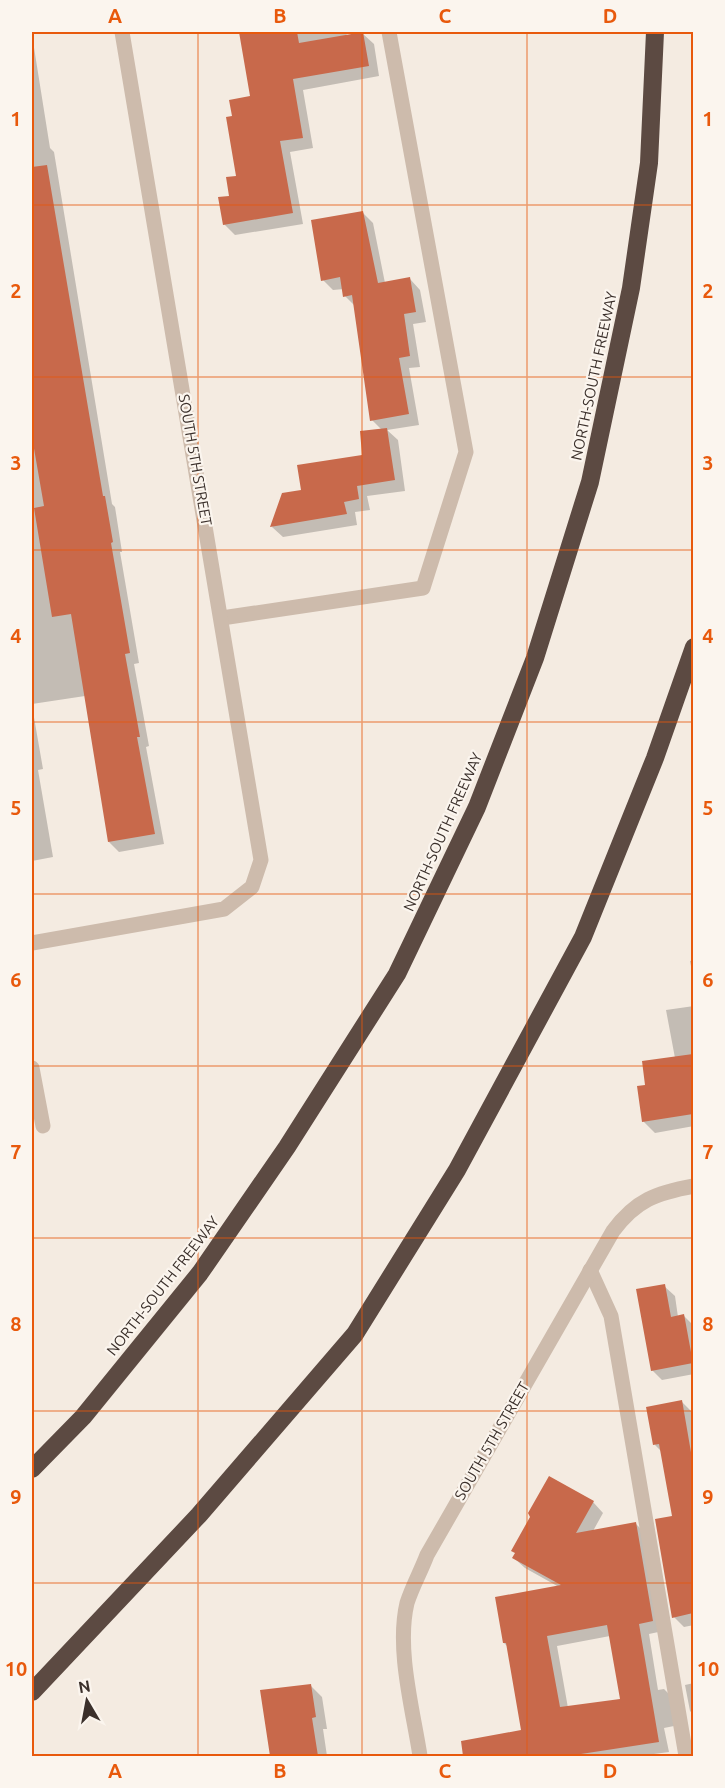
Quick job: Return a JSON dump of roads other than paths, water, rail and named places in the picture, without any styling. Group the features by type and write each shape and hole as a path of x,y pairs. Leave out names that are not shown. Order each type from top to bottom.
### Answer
{"highway":[{"name":"NORTH-SOUTH FREEWAY","path":"32,1469 83,1416 200,1273 287,1147 398,974 477,807 536,658 590,482 631,288 649,163 655,32"},
{"path":"32,1692 199,1515 356,1334 457,1170 583,936 655,758 693,647"}],"street":[{"name":"SOUTH 5TH STREET","path":"32,943 224,909 252,887 261,860 122,32"},
{"path":"222,618 423,588 466,452 389,32"},
{"path":"32,1068 44,1126"},
{"name":"SOUTH 5TH STREET","path":"420,1756 404,1651 403,1626 408,1602 427,1556 613,1231 638,1203 654,1195 693,1186"},
{"path":"590,1270 611,1317 686,1756"}]}
